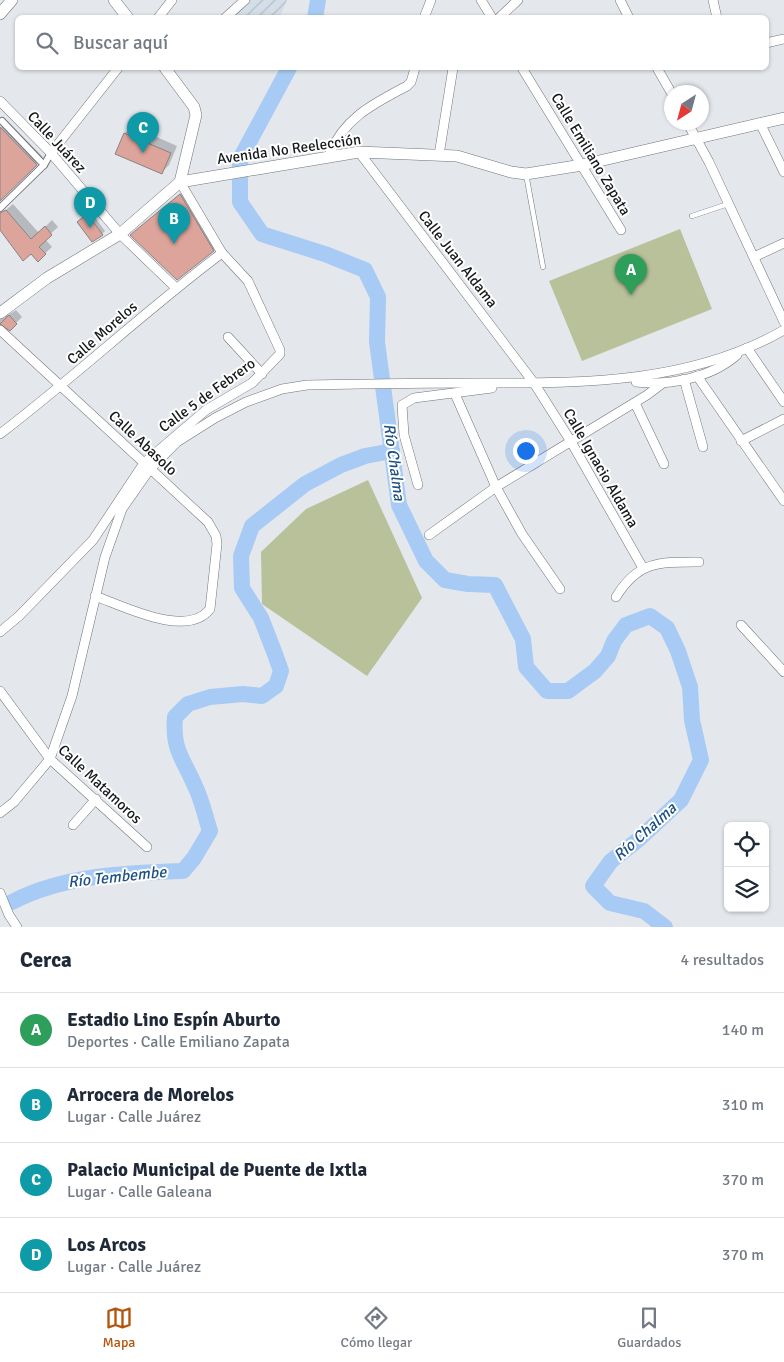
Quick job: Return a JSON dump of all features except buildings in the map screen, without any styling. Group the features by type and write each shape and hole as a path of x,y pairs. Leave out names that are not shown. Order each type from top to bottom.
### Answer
{"street":[{"path":"0,14 12,0"},
{"path":"114,0 126,15"},
{"path":"160,15 172,0"},
{"path":"228,15 245,0"},
{"path":"425,15 431,0"},
{"path":"481,0 490,15"},
{"path":"502,15 518,0"},
{"path":"620,0 628,15"},
{"path":"713,0 716,15"},
{"path":"769,42 784,39"},
{"path":"0,208 44,166 51,153 116,70"},
{"path":"0,313 47,278 120,234 180,182 196,115 194,107 167,70"},
{"path":"323,156 344,127 372,105 407,86 411,82 414,70"},
{"path":"439,155 452,70"},
{"name":"Calle Emiliano Zapata","path":"523,70 621,230"},
{"path":"658,70 667,85"},
{"name":"Calle Juárez","path":"0,101 51,153 120,234 176,288"},
{"path":"10,112 1,122 44,166"},
{"name":"Avenida No Reelección","path":"180,182 323,156 359,152 458,156 511,172 526,174 582,165 784,118"},
{"path":"760,124 784,172"},
{"path":"692,130 784,322"},
{"name":"Calle Juan Aldama","path":"359,152 534,384"},
{"name":"Calle 5 de Febrero","path":"147,466 206,410 262,374 279,355 280,350 248,281 222,253 180,182"},
{"path":"754,257 784,243"},
{"name":"Calle Morelos","path":"0,434 61,387 176,288 222,253"},
{"name":"Calle Abasolo","path":"0,330 208,522 214,530 217,544 212,600 210,609 200,618 180,622 164,620 95,596"},
{"path":"624,380 687,369 745,349 784,330"},
{"path":"228,337 262,374"},
{"path":"0,632 20,616 93,540 147,466 192,431 246,402 282,389 307,384 534,384 624,380 664,383 697,376 726,363 745,349"},
{"path":"745,349 784,402"},
{"path":"697,376 784,501"},
{"path":"684,380 703,447"},
{"path":"418,485 404,435 400,409 406,401 424,396 455,394 514,383"},
{"path":"429,535 496,487 570,440 635,403 664,383"},
{"name":"Calle Ignacio Aldama","path":"534,384 570,440 642,568"},
{"path":"455,394 496,487 522,534 560,589"},
{"path":"635,403 664,464"},
{"path":"741,441 784,419"},
{"path":"0,813 14,802 50,759 72,696 104,556 119,506"},
{"path":"616,597 625,582 642,568 671,562 699,562"},
{"path":"741,625 784,672"},
{"name":"Calle Matamoros","path":"0,691 50,759 147,847"},
{"path":"73,825 96,799"},
{"path":"0,893 9,915 17,927"}],"lane":[{"path":"526,174 543,266"},
{"path":"692,216 728,204"}],"shaded area":[{"path":"242,0 287,0 281,15 224,15"}],"green space":[{"path":"680,229 712,309 582,361 549,281"},
{"path":"368,480 422,598 367,676 262,604 261,552 306,509"}],"waterway":[{"name":"Río Chalma","path":"316,15 318,0"},
{"name":"Río Chalma","path":"288,70 240,159 240,202 262,234 325,254 365,270 378,297 377,342 399,505 426,561 445,580 468,584 495,585 523,639 526,667 547,691 568,691 595,671 608,656 614,641 626,625 650,616 667,628 678,651 690,687 692,720 701,760 681,800 638,840 611,861 593,886 610,903 644,911 665,927"},
{"name":"Río Tembembe","path":"12,902 53,886 95,877 183,871 194,858 210,831 200,797 179,753 175,738 175,717 188,704 210,697 243,694 262,696 276,686 281,671 261,618 242,588 241,556 252,526 305,484 341,465 365,456 392,451"}],"place":[{"name":"Palacio Municipal de Puente de Ixtla","path":"143,153"},
{"name":"Los Arcos","path":"90,228"},
{"name":"Arrocera de Morelos","path":"174,244"},
{"name":"Estadio Lino Espín Aburto","path":"631,295"}]}
